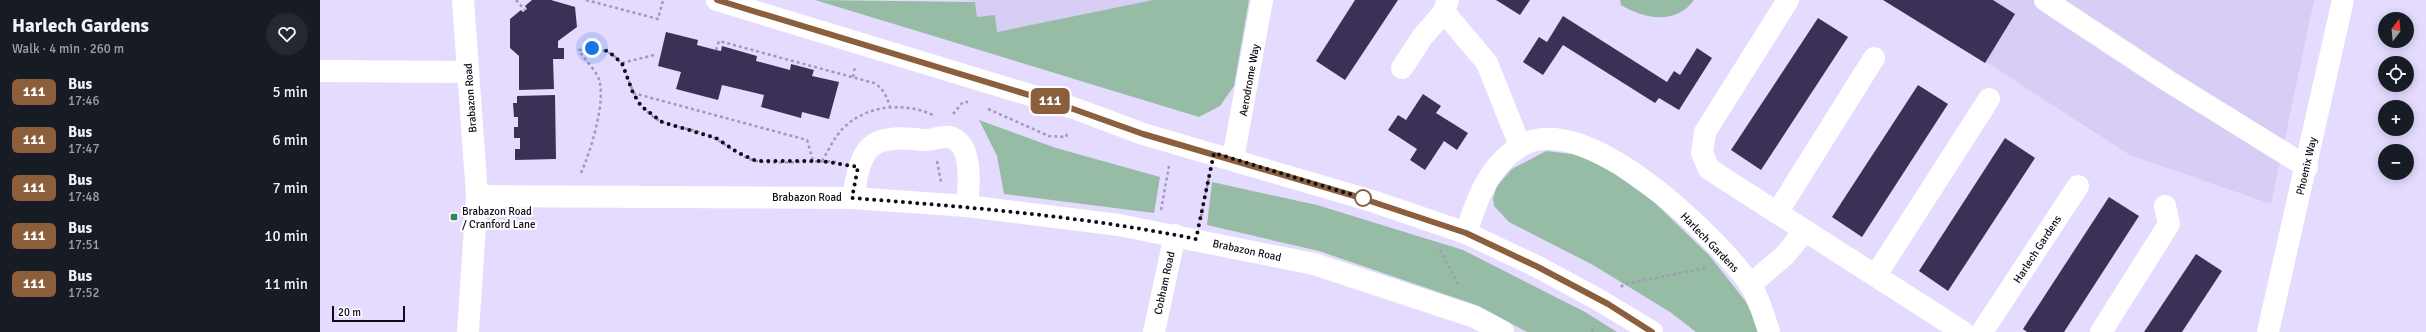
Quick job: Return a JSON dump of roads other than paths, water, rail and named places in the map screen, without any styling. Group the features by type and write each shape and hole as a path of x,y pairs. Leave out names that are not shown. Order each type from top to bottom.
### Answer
{"street":[{"name":"Brabazon Road","path":"463,0 477,196 468,332"},
{"path":"717,0 1002,86 1174,142 1224,156 1466,233 1538,267 1608,304 1652,332"},
{"name":"Aerodrome Way","path":"1224,156 1262,0"},
{"path":"1788,0 1705,132 1702,152 1709,169 1876,275 1934,324 1963,332"},
{"path":"2045,0 2168,81 2306,167"},
{"name":"Phoenix Way","path":"2268,332 2343,0"},
{"path":"1402,68 1423,36 1446,6 1487,63 1520,146"},
{"path":"1777,213 1874,58"},
{"path":"320,71 468,72"},
{"path":"1876,275 1989,100"},
{"path":"852,198 858,167 866,150 881,139 901,137 928,141 944,136 951,137 961,145 968,159 969,184 967,206"},
{"name":"Harlech Gardens","path":"1466,233 1479,194 1490,175 1520,146 1538,140 1560,139 1602,153 1644,181 1692,220 1732,262 1750,285 1769,332"},
{"name":"Harlech Gardens","path":"1982,332 2078,186"},
{"name":"Brabazon Road","path":"477,196 852,198 967,206 1118,225 1166,233 1314,264 1475,317 1503,332"},
{"path":"2101,332 2169,224 2165,206"},
{"path":"1750,285 1784,256 1805,231"},
{"name":"Cobham Road","path":"1154,332 1166,233"}],"place":[{"name":"Brabazon Road / Cranford Lane","path":"454,217"}]}
